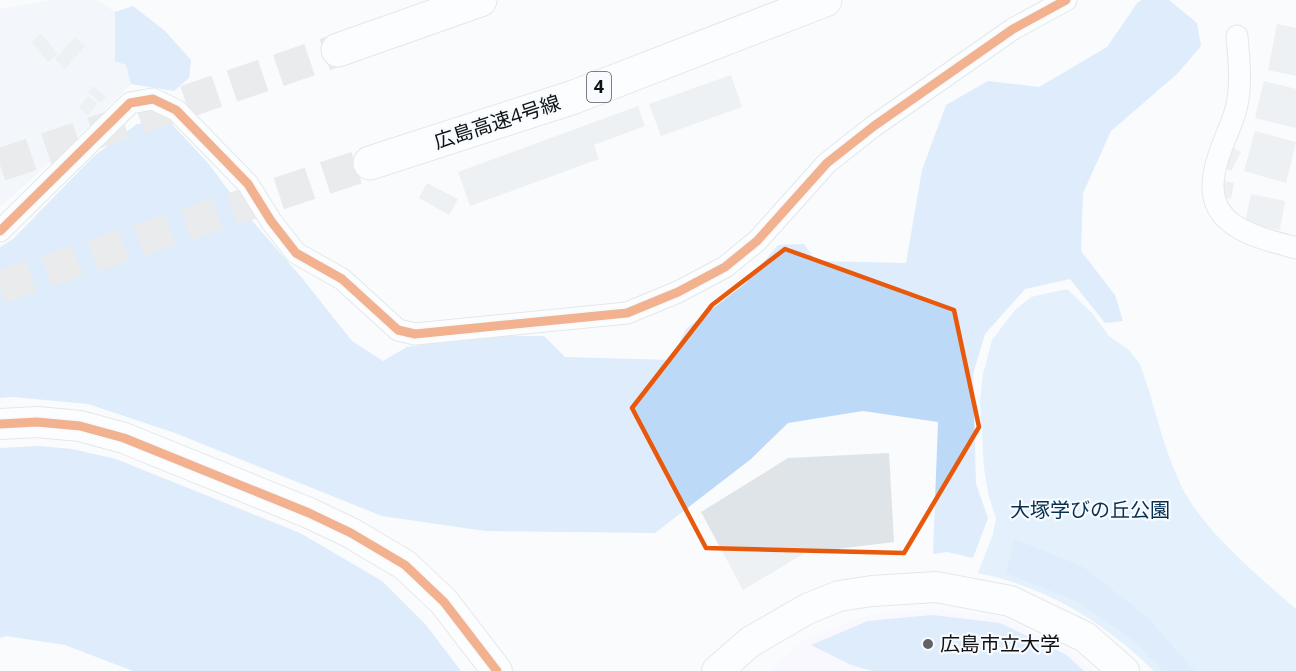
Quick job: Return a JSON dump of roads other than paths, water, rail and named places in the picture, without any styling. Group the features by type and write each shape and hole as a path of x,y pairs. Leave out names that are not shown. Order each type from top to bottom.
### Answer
{"highway":[{"path":"338,50 480,0"},
{"name":"広島高速4号線","path":"370,163 574,97 825,0"}],"street":[{"path":"0,231 130,103 153,99 176,110 248,184 271,221 296,253 342,279 398,330 415,334 627,313 678,292 725,267 757,241 820,170 874,126 1013,29 1066,0"},
{"path":"1237,36 1241,76 1235,110 1214,174 1212,192 1221,215 1247,234 1296,248"},
{"path":"0,424 38,422 80,426 124,438 351,532 405,565 444,602 497,671"},
{"path":"717,671 750,642 807,609 839,596 936,586 1010,601 1085,637 1125,671"}],"tunnel":[{"path":"0,165 338,50"},
{"path":"0,287 370,163"}],"place":[{"name":"広島市立大学","path":"928,644"}],"park label":[{"name":"大塚学びの丘公園","path":"1090,510"}]}
